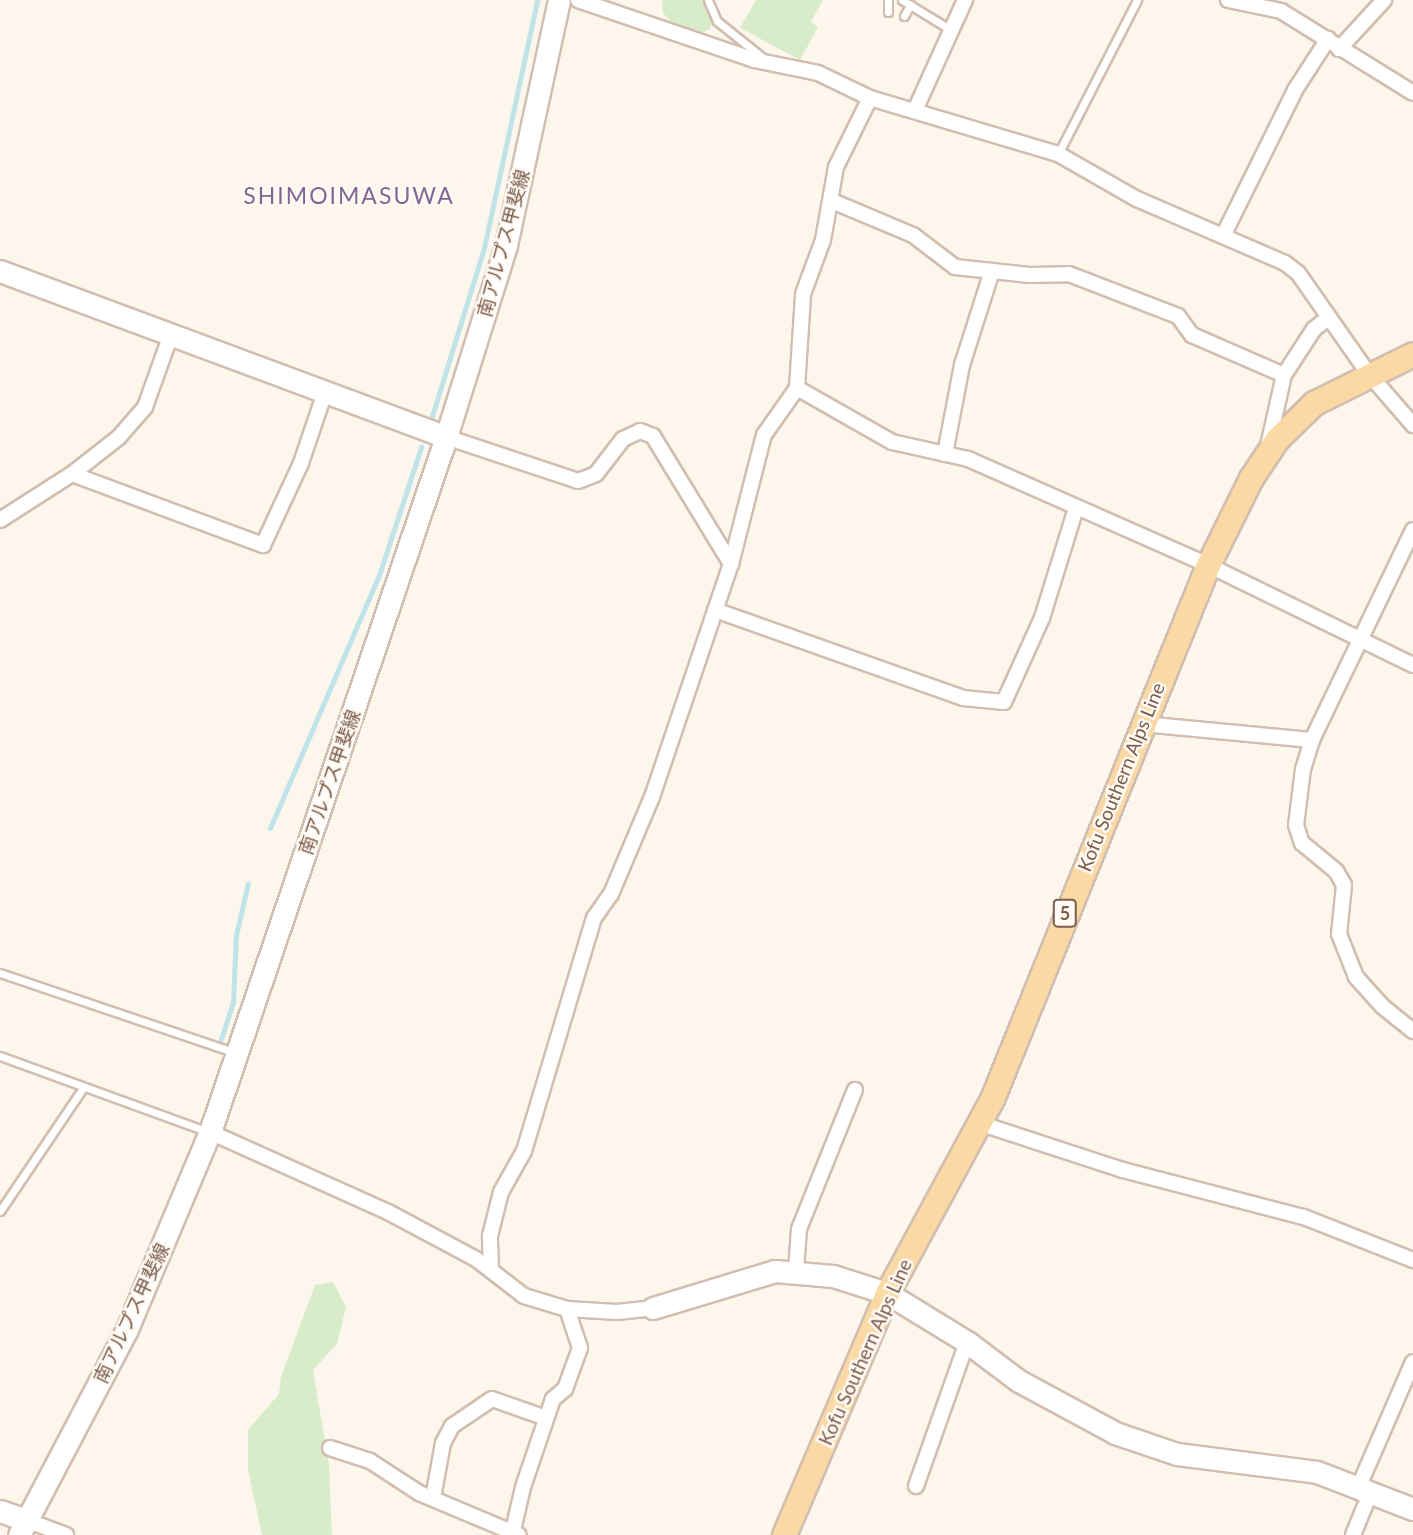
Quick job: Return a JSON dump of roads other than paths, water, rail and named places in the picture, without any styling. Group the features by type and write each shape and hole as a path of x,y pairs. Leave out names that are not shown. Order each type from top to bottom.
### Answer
{"main road":[{"name":"南アルプス甲斐線","path":"22,1527 127,1329 210,1132 446,437 506,245 559,0"},
{"path":"0,271 324,395 446,437"},
{"name":"Kofu Southern Alps Line","path":"784,1535 887,1293 979,1123 1209,565 1267,452 1297,416 1335,389 1413,354"},
{"path":"653,1308 740,1279 796,1270 887,1293 967,1342 1019,1381 1115,1433 1177,1454 1317,1472 1365,1488 1413,1509"},
{"path":"0,1511 22,1527"}],"street":[{"path":"578,0 768,63 818,73 870,98 916,108 992,137 1058,154 1137,200 1223,236 1298,273 1368,373 1413,425"},
{"path":"916,108 965,0"},
{"path":"1227,0 1281,11 1413,93"},
{"path":"1223,236 1295,90 1333,44 1384,0"},
{"path":"491,1269 491,1236 501,1192 524,1151 594,918 611,894 652,797 731,564 764,435 797,388 803,294 824,240 836,167 870,98"},
{"path":"832,201 913,234 955,267 1069,274 1178,316 1192,335 1284,375"},
{"path":"945,454 962,365 992,271"},
{"path":"1267,452 1284,375 1314,329 1328,318"},
{"path":"0,520 72,474 119,437 145,407 170,337"},
{"path":"797,388 892,442 968,459 1209,565 1359,641 1413,665"},
{"path":"72,474 263,545 300,463 324,395"},
{"path":"446,437 578,481 596,474 623,439 640,431 653,436 731,564"},
{"path":"715,610 963,698 1004,702 1042,618 1076,508"},
{"path":"1413,530 1312,740 1303,769 1296,825 1302,844 1336,871 1344,885 1339,934 1356,977 1382,1006 1413,1031"},
{"path":"1142,724 1312,740"},
{"path":"796,1270 799,1229 855,1090"},
{"path":"979,1123 1123,1170 1304,1217 1413,1260"},
{"path":"210,1132 388,1212 491,1269 524,1296 567,1308 617,1312 653,1308"},
{"path":"330,1448 370,1461 433,1498 515,1534 546,1418 553,1399 565,1389 580,1348 567,1308"},
{"path":"916,1486 967,1342"},
{"path":"1353,1535 1365,1488 1413,1362"},
{"path":"433,1498 443,1443 452,1426 492,1399 546,1418"},
{"path":"22,1527 66,1535"}],"lane":[{"path":"708,0 717,21 768,63"},
{"path":"888,0 888,12"},
{"path":"902,0 951,31"},
{"path":"1058,154 1136,0"},
{"path":"904,16 910,5"},
{"path":"0,972 237,1053"},
{"path":"0,1056 210,1132"},
{"path":"0,1211 83,1088"}],"waterway":[{"path":"432,416 484,248 537,0"},
{"path":"270,828 380,572 421,447"},
{"path":"221,1039 233,1001 236,935 248,883"}],"district":[{"name":"SHIMOIMASUWA","path":"349,195"}]}
